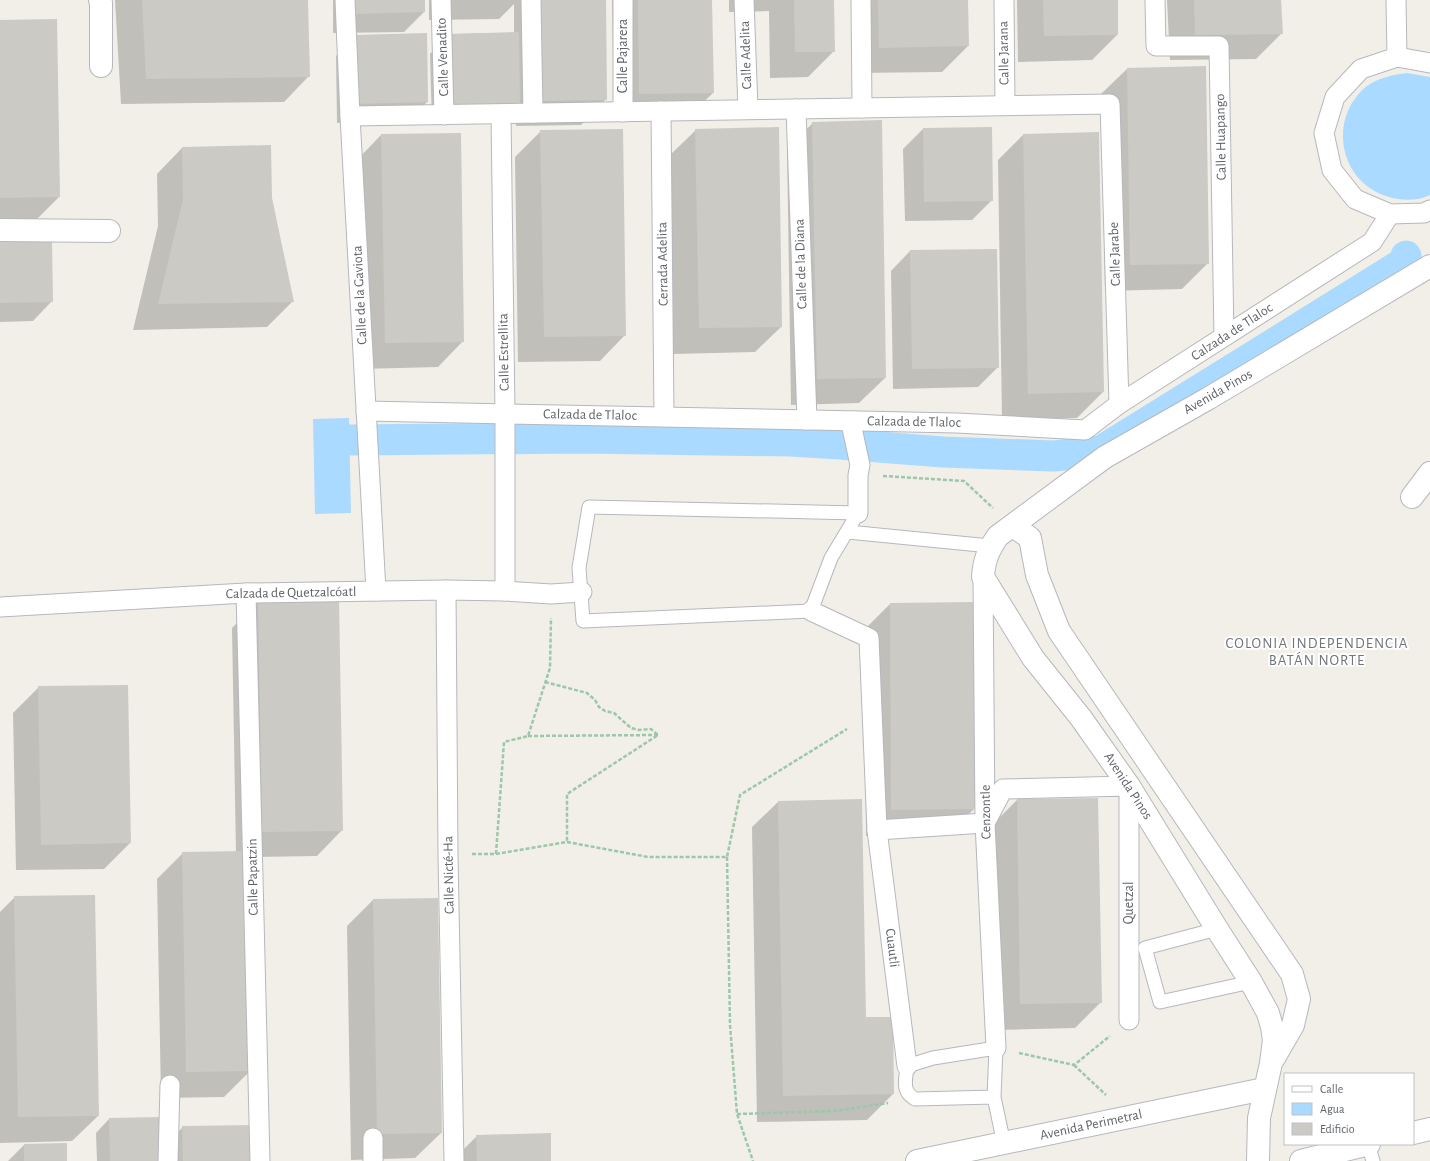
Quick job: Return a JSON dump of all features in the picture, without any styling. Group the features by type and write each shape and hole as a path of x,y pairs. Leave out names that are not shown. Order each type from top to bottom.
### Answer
{"street":[{"path":"100,0 101,66"},
{"name":"Calle de la Gaviota","path":"346,0 350,116 376,591"},
{"name":"Calle Venadito","path":"441,0 444,115"},
{"path":"531,0 533,113"},
{"name":"Calle Pajarera","path":"623,0 623,112"},
{"name":"Calle Adelita","path":"744,0 748,110"},
{"path":"861,0 862,108"},
{"name":"Calle Jarana","path":"1004,0 1005,106"},
{"name":"Calle Huapango","path":"1155,0 1156,46 1219,46 1224,336"},
{"path":"1396,0 1397,57"},
{"path":"1430,63 1397,57 1361,70 1335,97 1324,133 1332,170 1355,199 1390,214 1424,213 1430,210"},
{"name":"Calle Jarabe","path":"1005,106 1110,104 1119,404"},
{"path":"350,116 1005,106"},
{"name":"Calle de la Diana","path":"796,109 807,420"},
{"name":"Cerrada Adelita","path":"661,111 664,417"},
{"name":"Calle Estrellita","path":"501,114 505,414 505,591"},
{"name":"Calzada de Tlaloc","path":"366,411 807,420 853,424 957,423 1085,430 1119,404 1372,242 1390,214"},
{"path":"0,230 109,231"},
{"name":"Avenida Pinos","path":"1258,1161 1259,1118 1264,1089 1271,1063 1274,1040 1268,1013 1251,982 1129,786 1081,718 1033,658 983,577 986,556 990,546 1007,528 1013,526 1105,457 1209,398 1430,266"},
{"path":"853,424 859,470 858,512"},
{"path":"1412,497 1430,473"},
{"name":"Avenida Pinos","path":"1013,526 1030,538 1037,575 1059,631 1292,974 1299,999 1294,1025 1271,1063"},
{"name":"Cenzontle","path":"983,577 985,823 996,1048"},
{"name":"Calzada de Quetzalcóatl","path":"0,607 246,593 446,590 505,591 551,594 582,592"},
{"name":"Calle Nicté-Ha","path":"446,590 448,855 454,1161"},
{"name":"Calle Papatzin","path":"246,593 260,1161"},
{"name":"Cuautli","path":"811,611 869,638 877,830 908,1066"},
{"path":"877,830 985,823 1003,789 1129,786"},
{"name":"Quetzal","path":"1129,786 1129,1020"},
{"path":"168,1161 170,1085"},
{"name":"Avenida Perimetral","path":"917,1161 1264,1089"},
{"path":"1414,1133 1430,1129"},
{"path":"373,1138 373,1161"},
{"path":"1301,1161 1365,1145"}],"lane":[{"path":"589,507 858,512 848,532 831,558 811,611 583,621 579,568 589,507"},
{"path":"848,532 990,546"},
{"path":"1217,929 1144,948 1160,1002 1251,982"},
{"path":"994,1096 915,1099 908,1096 905,1088 908,1066 933,1058 996,1048 994,1096 1004,1144"},
{"path":"1369,1145 1373,1161"}],"path":[{"path":"859,470 964,481 1013,526"},
{"path":"528,736 550,668 551,594"},
{"path":"545,682 587,693 605,711 614,713 631,728 639,730 651,729 658,735"},
{"path":"753,1161 737,1114 730,1025 727,857 740,795 872,714"},
{"path":"496,854 504,742 528,736 658,735"},
{"path":"567,842 567,794 658,735"},
{"path":"448,855 496,854 567,842 648,857 727,857"},
{"path":"1074,1065 1129,1020"},
{"path":"996,1048 1074,1065 1129,1117"},
{"path":"737,1114 835,1111 915,1099"}],"water":[{"path":"1407,73 1430,77 1430,195 1410,200 1389,197 1372,190 1359,178 1350,164 1344,148 1343,131 1347,115 1354,99 1367,86 1382,78"},
{"path":"349,418 351,513 315,514 313,419"}],"building":[{"path":"142,0 308,0 310,77 146,79"},
{"path":"353,0 425,0 425,12 353,14"},
{"path":"540,0 606,0 607,100 542,101"},
{"path":"638,0 712,0 714,93 639,94"},
{"path":"794,0 834,0 835,52 795,52"},
{"path":"878,0 968,0 969,46 879,48"},
{"path":"1043,0 1118,0 1118,35 1044,36"},
{"path":"1194,0 1281,0 1283,34 1195,35"},
{"path":"57,19 60,197 0,198 0,20"},
{"path":"519,32 520,104 451,105 450,34"},
{"path":"427,33 428,102 356,104 355,35"},
{"path":"1206,66 1209,264 1130,265 1127,68"},
{"path":"882,120 886,378 817,379 812,122"},
{"path":"779,127 782,327 699,328 695,129"},
{"path":"992,127 993,201 924,202 923,128"},
{"path":"623,129 626,336 544,337 540,130"},
{"path":"1099,132 1104,392 1028,394 1023,134"},
{"path":"461,133 464,342 385,343 381,134"},
{"path":"271,145 272,198 294,302 158,304 183,199 182,147"},
{"path":"52,241 53,302 0,303 0,242"},
{"path":"997,249 999,368 912,369 910,250"},
{"path":"339,599 343,831 262,832 258,601"},
{"path":"974,602 975,809 891,810 890,603"},
{"path":"128,685 131,843 41,845 38,686"},
{"path":"1098,798 1102,1003 1020,1004 1017,799"},
{"path":"862,799 866,1017 893,1017 894,1094 783,1096 778,801"},
{"path":"247,851 251,1071 186,1072 182,852"},
{"path":"95,895 99,1116 18,1117 14,896"},
{"path":"438,898 442,1133 377,1134 373,899"},
{"path":"162,1117 163,1161 110,1161 109,1118"},
{"path":"255,1125 256,1161 183,1161 182,1126"},
{"path":"551,1133 551,1161 477,1161 476,1135"},
{"path":"67,1143 67,1161 24,1161 24,1144"}],"waterway":[{"path":"349,440 582,438 790,441 943,452 1054,456 1101,451 1405,262 1406,256"}],"district":[{"name":"COLONIA INDEPENDENCIA BATÁN NORTE","path":"1317,652"}]}
